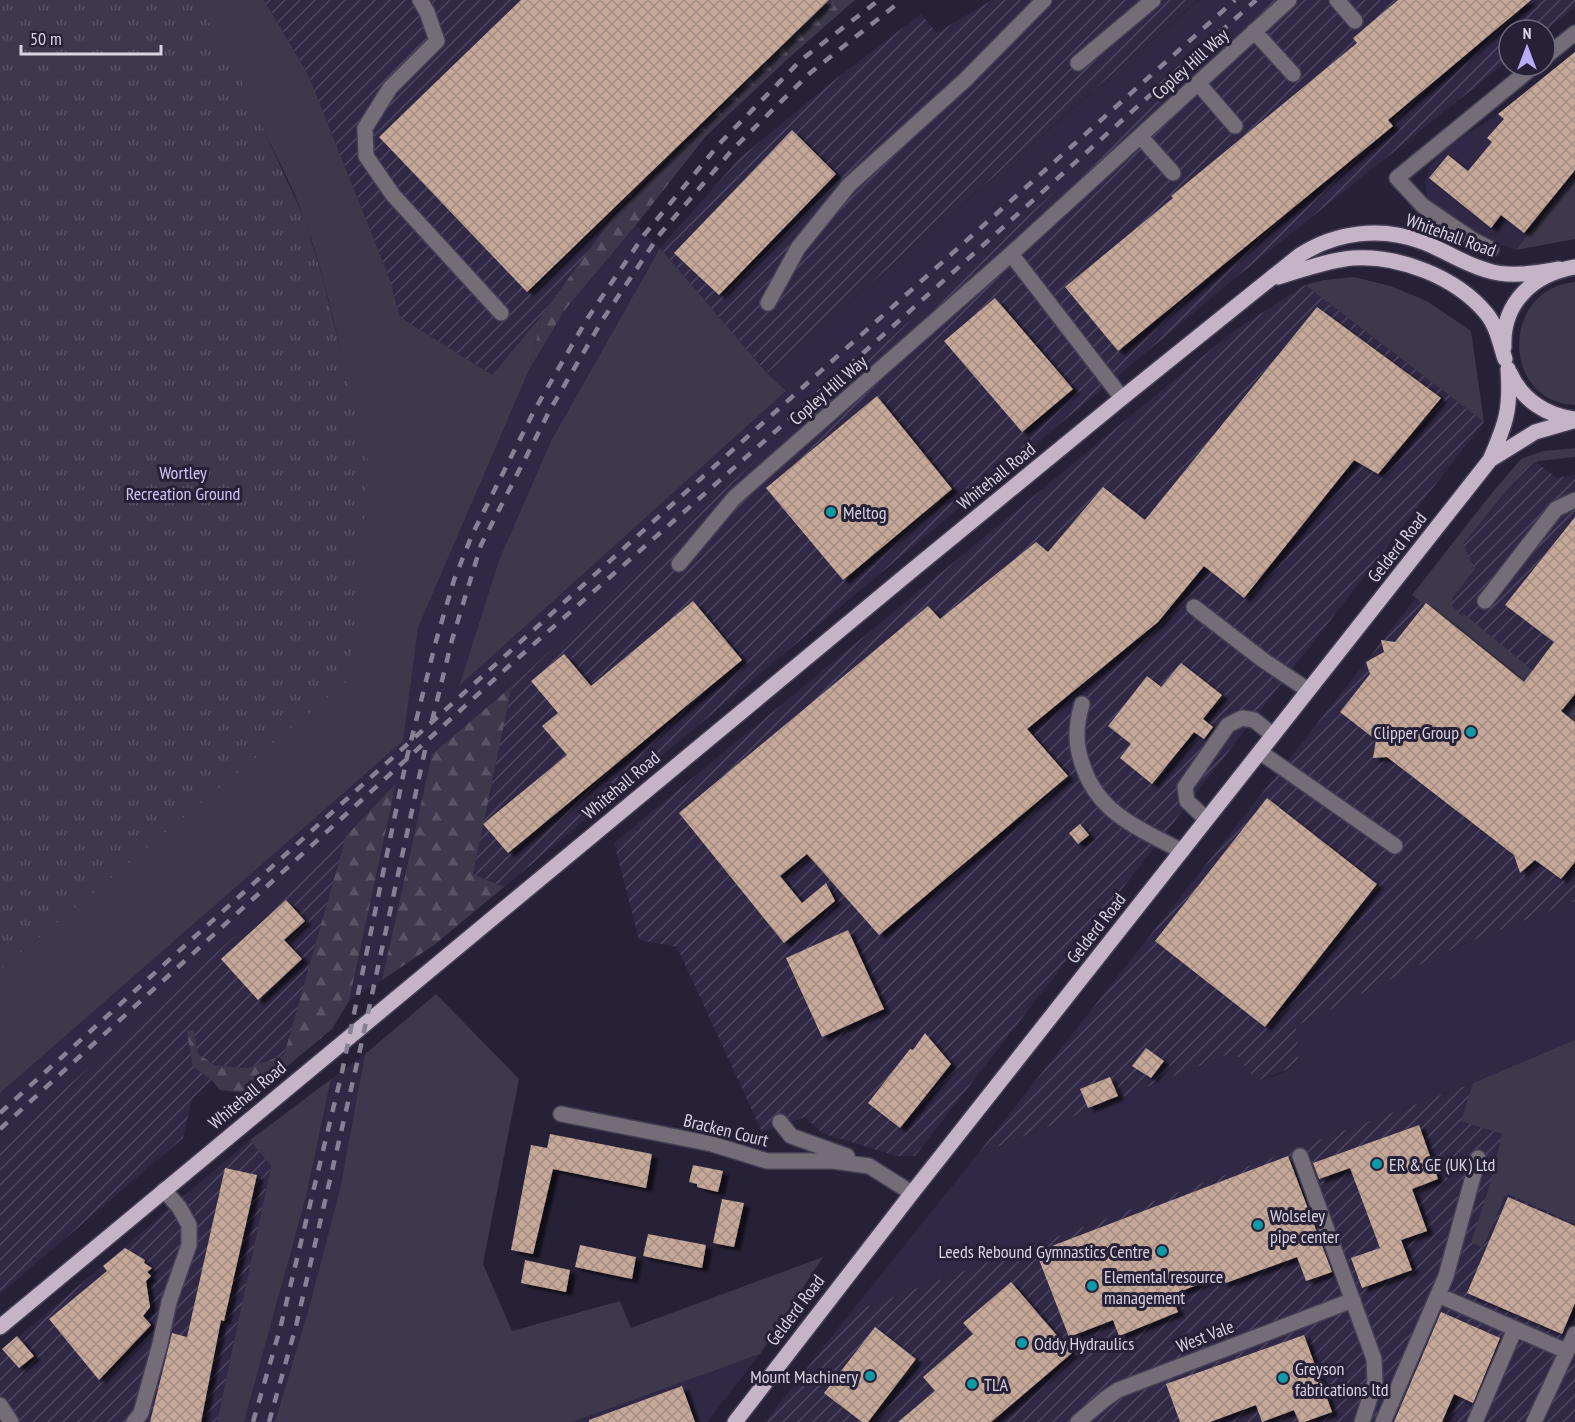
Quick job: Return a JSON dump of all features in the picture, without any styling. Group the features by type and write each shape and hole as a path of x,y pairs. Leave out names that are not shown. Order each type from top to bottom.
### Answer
{"main road":[{"name":"Whitehall Road","path":"0,1327 1122,398 1300,255 1336,237 1370,232 1421,241 1487,271 1511,274 1575,267"},
{"name":"Whitehall Road","path":"1272,279 1351,258 1386,260 1408,266 1441,279 1467,296 1486,313 1495,327 1506,364"},
{"path":"1559,269 1542,276 1523,292 1509,313 1504,336 1506,364 1513,380 1534,404 1543,410 1575,420"},
{"name":"Gelderd Road","path":"735,1422 912,1193 1490,460 1506,424 1510,397 1506,364"},
{"name":"Gelderd Road","path":"1490,460 1535,432 1575,420"}],"street":[{"path":"420,0 427,12 437,41 390,88 371,118 365,128 366,156 393,195 501,314"},
{"path":"768,303 798,248 849,185 965,80 1044,0"},
{"path":"1078,63 1153,0"},
{"name":"Copley Hill Way","path":"679,564 734,498 1011,254 1289,0"},
{"path":"1337,0 1355,21"},
{"path":"1254,31 1293,74"},
{"path":"1557,47 1575,33"},
{"name":"Whitehall Road","path":"1491,249 1473,240 1423,206 1396,178 1519,78"},
{"path":"1198,83 1236,126"},
{"path":"1140,136 1173,173"},
{"path":"1011,254 1122,398"},
{"path":"1485,601 1556,509 1575,500"},
{"path":"1194,608 1263,660 1308,690"},
{"path":"1082,704 1077,722 1076,742 1089,784 1097,796 1121,817 1182,850"},
{"path":"1206,819 1187,801 1185,787 1228,725 1242,718 1254,720 1273,735"},
{"path":"1260,752 1395,846"},
{"name":"Bracken Court","path":"561,1114 712,1144 766,1161 833,1161 869,1166 912,1193"},
{"path":"780,1122 791,1136 856,1159 869,1166"},
{"path":"1300,1156 1374,1359 1373,1392 1362,1422"},
{"path":"1383,1422 1446,1276 1478,1158"},
{"path":"134,1422 141,1413 169,1302 189,1245 189,1225 179,1207 164,1190"},
{"path":"1438,1295 1566,1351"},
{"name":"West Vale","path":"1078,1422 1096,1416 1118,1390 1353,1300"},
{"path":"1475,1422 1515,1329"},
{"path":"1534,1422 1575,1334"},
{"path":"0,1405 11,1422"}],"shaded area":[{"path":"264,0 831,0 788,40 612,218 542,315 492,375 400,317 389,277 308,74"},
{"path":"992,0 1198,0 767,373 660,248 740,158 837,78 921,14 937,33"},
{"path":"1199,0 1269,0 808,412 512,686 432,754 382,980 349,1001 395,784 346,836 0,1147 0,1093 55,1043 418,628 529,370 564,311 636,225 660,248 551,441 499,560 459,685 786,391 767,373"},
{"path":"1269,0 1575,0 1575,7 1557,21 1557,18 1497,18 1497,70 1234,279 504,887 473,874 512,686 808,412"},
{"path":"1575,52 1575,179 1571,177 1516,250 1487,241 1468,231 1427,198 1425,182 1430,166 1451,145 1498,114 1543,78 1557,78 1557,66"},
{"path":"1305,285 1484,422 915,1156 896,1156 822,1133 805,1117 762,1132 677,947 639,940 614,843 1231,333"},
{"path":"1528,456 1557,478 1575,475 1575,901 1458,946 1296,1026 1299,1065 1256,1081 1234,1052 977,1155"},
{"path":"346,836 284,1055 248,1068 215,1065 198,1054 194,1030 193,1067 212,1080 192,1099 183,1138 0,1294 0,1147"},
{"path":"1575,901 1575,1040 1473,1083 850,1313 977,1155 1234,1052 1256,1081 1277,1075 1299,1065 1295,1026 1458,946"},
{"path":"1575,1040 1575,1422 765,1422 850,1313 1473,1083"},
{"path":"365,1054 340,1189 310,1304 275,1422 244,1422 306,1197 331,1079"},
{"path":"250,1140 271,1166 217,1422 0,1422 0,1353"},
{"path":"760,1354 707,1422 572,1422"}],"green space":[{"name":"Wortley Recreation Ground","path":"0,0 193,0 213,28 241,80 305,220 323,279 369,465 349,680 0,970"},
{"path":"193,0 264,0 308,74 389,277 400,317 492,375 542,315 529,370 418,628 403,741 0,1093 0,970 349,679 351,399 336,332 312,243 293,190 229,62"},
{"path":"831,0 855,0 792,55 706,136 564,311 529,370 542,315 612,218 788,40"},
{"path":"1572,177 1575,179 1575,239 1516,250"},
{"path":"660,248 767,373 786,391 459,686 499,560 551,441"},
{"path":"1354,277 1390,286 1427,301 1471,331 1484,422 1305,285 1324,280"},
{"path":"1575,282 1575,405 1551,399 1533,386 1523,367 1519,345 1523,323 1533,304 1550,289"},
{"path":"1575,448 1575,457 1538,461 1524,469 1463,544 1475,569 1453,597 1451,605 1458,613 1462,616 1464,614 1575,705 1575,722 1412,595 1521,459 1543,451"},
{"path":"512,686 473,874 504,887 434,945 382,980 432,754"},
{"path":"396,783 349,1001 332,1029 254,1094 220,1090 212,1080 193,1067 187,1031 194,1030 198,1054 215,1065 248,1068 284,1055 346,836"},
{"path":"436,994 519,1079 483,1264 512,1331 620,1301 631,1328 823,1257 760,1354 572,1422 275,1422 310,1304 340,1189 365,1054"},
{"path":"1575,1040 1575,1224 1506,1193 1483,1248 1471,1242 1490,1184 1502,1134 1461,1121 1473,1083"},
{"path":"331,1079 306,1197 244,1422 217,1422 271,1166 250,1140"}],"building":[{"path":"521,0 829,0 527,292 379,137"},
{"path":"1398,0 1531,0 1510,18 1497,18 1497,29 1388,120 1393,126 1118,351 1065,287 1173,198 1171,196 1357,43 1353,38"},
{"path":"1575,52 1575,170 1524,233 1501,215 1491,228 1429,178 1448,155 1468,171 1492,142 1487,138 1504,119 1498,114 1543,78 1557,78 1557,66"},
{"path":"792,130 836,174 719,295 674,253"},
{"path":"995,298 1073,389 1022,432 944,341"},
{"path":"1317,307 1441,398 1378,474 1354,460 1244,598 1204,566 1158,622 1027,729 1068,776 879,935 807,854 780,876 802,903 826,883 835,901 784,943 679,813 928,606 940,619 1036,542 1048,552 1103,487 1145,520"},
{"path":"877,396 952,489 843,580 766,488"},
{"name":"Clipper Group","path":"1575,517 1575,694 1561,711 1575,722 1575,862 1561,879 1535,860 1520,873 1514,855 1387,757 1373,758 1376,740 1340,712 1370,674 1366,662 1384,652 1381,640 1395,642 1426,603 1524,682 1554,642 1505,605"},
{"path":"693,601 742,660 508,853 483,824 567,755 542,726 558,713 531,681 564,654 591,686"},
{"path":"1181,663 1222,695 1203,719 1213,727 1204,739 1194,732 1152,784 1120,758 1131,744 1108,726 1147,676 1161,687"},
{"path":"1267,798 1377,884 1265,1027 1155,941"},
{"path":"1080,824 1089,835 1078,844 1069,833"},
{"path":"286,900 305,921 284,940 302,959 258,1000 221,959"},
{"path":"848,930 884,1009 822,1037 786,958"},
{"path":"925,1033 951,1064 900,1128 868,1103"},
{"path":"1146,1048 1164,1061 1151,1078 1132,1066"},
{"path":"1110,1077 1118,1096 1088,1108 1080,1089"},
{"path":"1419,1125 1438,1179 1412,1189 1427,1231 1401,1240 1412,1270 1362,1288 1351,1258 1380,1248 1350,1168 1319,1179 1313,1163"},
{"path":"550,1134 652,1154 646,1188 553,1169 533,1254 511,1250 531,1145 547,1148"},
{"path":"1288,1156 1332,1272 1306,1281 1297,1257 1223,1284 1220,1276 1171,1295 1178,1312 1119,1336 1113,1320 1069,1337 1036,1252"},
{"path":"693,1165 723,1171 718,1192 697,1187 697,1184 689,1182"},
{"path":"225,1168 257,1175 224,1321 221,1320 201,1422 150,1422 172,1333 187,1337"},
{"path":"1508,1197 1575,1226 1575,1303 1562,1334 1467,1293"},
{"path":"722,1199 744,1203 734,1247 713,1243"},
{"path":"648,1234 706,1245 702,1268 643,1256"},
{"path":"580,1245 636,1257 632,1279 575,1267"},
{"path":"125,1248 145,1260 144,1263 152,1268 147,1272 151,1276 146,1281 150,1307 143,1316 151,1325 99,1380 49,1319 107,1271 103,1266"},
{"path":"525,1260 570,1270 566,1292 521,1283"},
{"path":"1011,1282 1072,1353 991,1422 898,1422 935,1391 923,1377 973,1334 963,1323"},
{"path":"1441,1312 1500,1338 1473,1403 1454,1394 1442,1422 1394,1422"},
{"name":"Mount Machinery","path":"875,1327 916,1359 868,1422 862,1422 824,1393"},
{"path":"1304,1335 1332,1412 1299,1422 1294,1410 1262,1422 1256,1405 1210,1422 1180,1422 1166,1384"},
{"path":"17,1336 34,1356 19,1368 2,1349"},
{"path":"682,1386 695,1422 589,1422 589,1420"}],"railway":[{"path":"253,1422 280,1329 342,1072 407,757 436,641 454,580 472,535 534,411 587,319 644,235 721,142 801,60 879,0"},
{"path":"432,721 452,640 481,545 550,410 603,319 660,234 733,149 810,73 902,0"},
{"path":"0,1113 697,482 1235,0"},
{"path":"0,1129 509,666 803,407 1256,0"},
{"path":"269,1422 296,1326 358,1059 427,741"}],"place":[{"name":"Meltog","path":"831,512"},
{"name":"Clipper Group","path":"1471,732"},
{"name":"ER & GE (UK) Ltd","path":"1377,1164"},
{"name":"Wolseley pipe center","path":"1258,1225"},
{"name":"Leeds Rebound Gymnastics Centre","path":"1162,1251"},
{"name":"Elemental resource management","path":"1092,1286"},
{"name":"Oddy Hydraulics","path":"1022,1343"},
{"name":"Mount Machinery","path":"870,1376"},
{"name":"Greyson fabrications ltd","path":"1283,1378"},
{"name":"TLA","path":"972,1384"}]}
